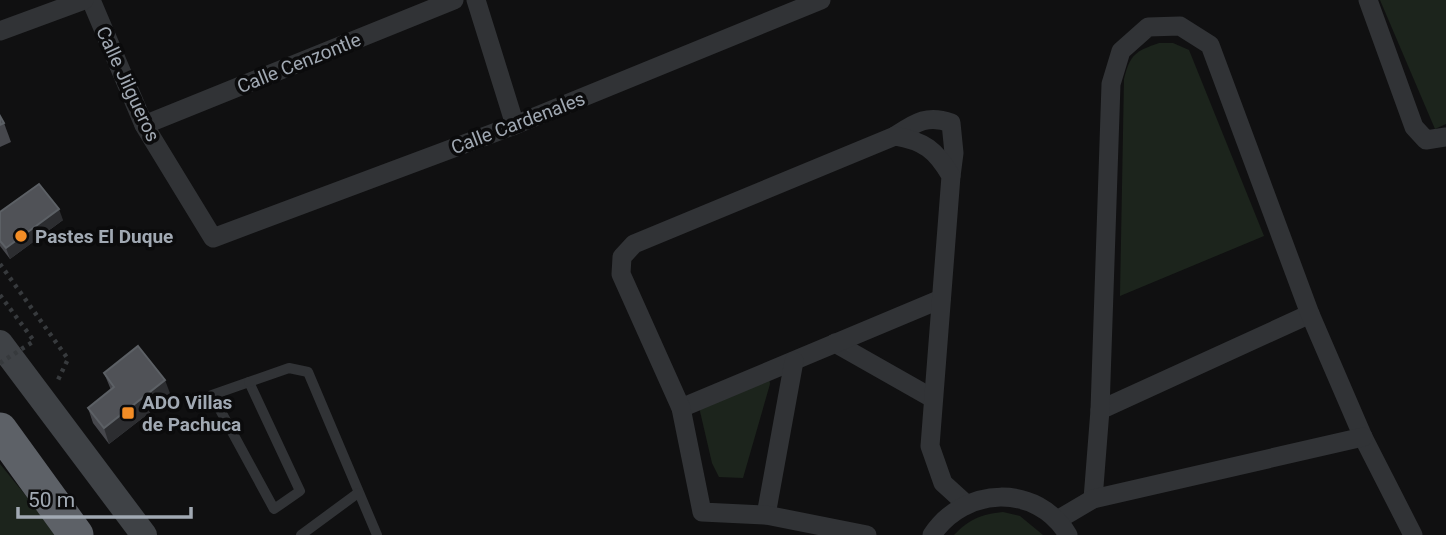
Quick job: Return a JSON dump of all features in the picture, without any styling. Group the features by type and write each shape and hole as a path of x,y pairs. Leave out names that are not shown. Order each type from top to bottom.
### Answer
{"highway":[{"path":"1,445 76,535"}],"street":[{"path":"0,31 84,0"},
{"name":"Calle Jilgueros","path":"90,0 144,125 213,238"},
{"name":"Calle Cenzontle","path":"144,125 454,0"},
{"path":"475,0 515,125"},
{"name":"Calle Cardenales","path":"213,238 515,125 821,0"},
{"path":"1368,0 1414,127 1426,140 1446,136"},
{"path":"1093,499 1100,410 1111,84 1121,51 1148,27 1180,26 1210,46 1310,314 1363,437 1413,535"},
{"path":"867,535 766,516 702,512 681,408 621,274 622,257 634,244 895,136 919,119 939,118 951,123 954,153 930,446 943,483 965,503"},
{"path":"895,136 916,139 931,147 951,176"},
{"path":"681,408 941,299"},
{"path":"1100,410 1310,314"},
{"path":"0,343 144,535"},
{"path":"835,344 932,398"},
{"path":"766,516 794,360"},
{"path":"932,535 942,520 965,503 1000,495 1037,503 1064,527 1093,499 1363,437"}],"lane":[{"path":"250,382 300,491 274,509 212,395 289,368 308,372 377,535"},
{"path":"1,445 67,535"},
{"path":"301,535 358,493"}],"path":[{"path":"0,264 68,359 47,405"},
{"path":"0,295 34,341 0,363"}],"shaded area":[{"path":"1380,0 1446,0 1446,124 1435,129"},
{"path":"1159,43 1173,43 1189,50 1264,236 1120,296 1124,79 1135,55"},
{"path":"768,366 770,384 743,478 719,477 712,463 696,394"},
{"path":"0,464 58,535 0,535"},
{"path":"1003,512 1020,516 1043,535 954,535 976,518"}],"building":[{"name":"Pastes El Duque","path":"39,184 59,209 6,248 0,241 0,212"},
{"path":"138,346 165,380 104,428 88,408 114,387 104,373"}],"place":[{"name":"Pastes El Duque","path":"21,236"},
{"name":"ADO Villas de Pachuca","path":"128,413"}]}
